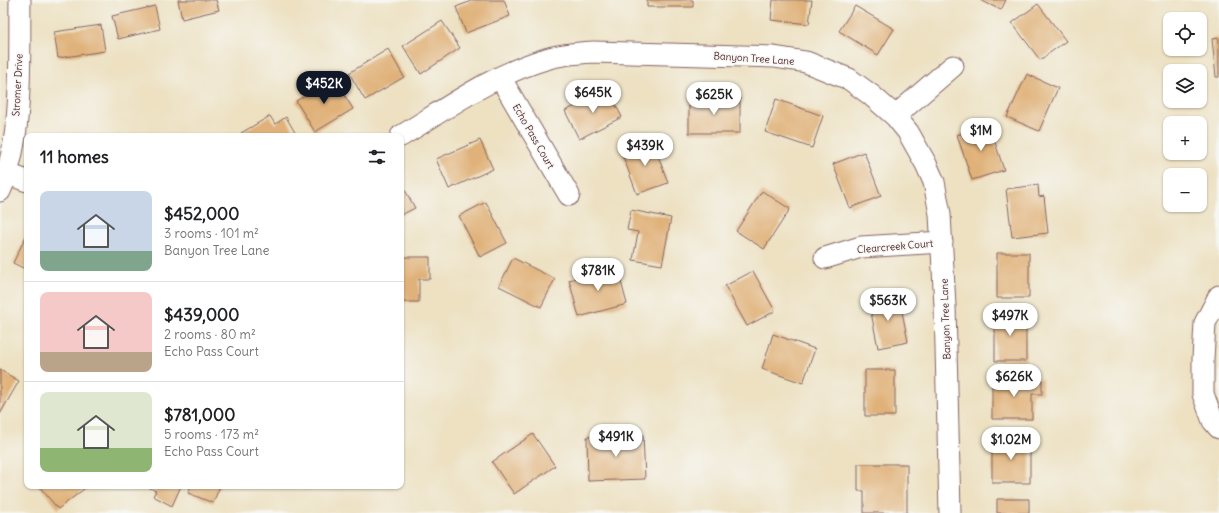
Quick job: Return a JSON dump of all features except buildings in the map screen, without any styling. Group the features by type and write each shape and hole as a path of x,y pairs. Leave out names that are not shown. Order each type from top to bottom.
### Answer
{"street":[{"name":"Stromer Drive","path":"12,182 18,101 20,0"},
{"name":"Banyon Tree Lane","path":"404,134 500,77 547,58 594,52 774,57 806,62 849,79 871,95 895,116 919,150 934,182 940,214 942,242 950,513"},
{"path":"895,116 952,66"},
{"name":"Echo Pass Court","path":"500,77 569,196"},
{"name":"Clearcreek Court","path":"825,258 861,247 942,242"},
{"path":"1219,296 1205,323 1203,359 1203,394 1213,421 1219,428"}]}
